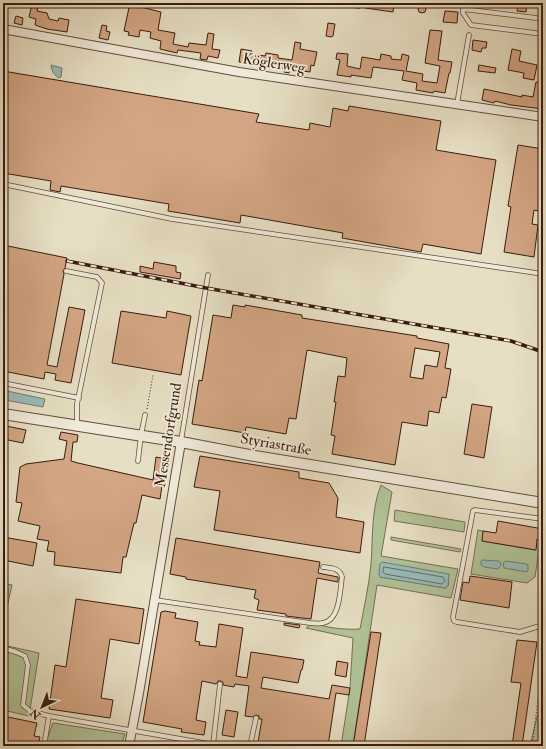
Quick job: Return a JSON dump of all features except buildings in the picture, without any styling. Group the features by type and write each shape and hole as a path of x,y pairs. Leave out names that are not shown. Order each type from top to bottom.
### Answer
{"street":[{"name":"Köglerweg","path":"3,29 239,72 543,117"},
{"name":"Styriastraße","path":"3,414 141,435 249,455 543,503"},
{"name":"Messendorfgrund","path":"128,746 155,600 181,442"}],"lane":[{"path":"337,3 359,6"},
{"path":"536,18 463,9 463,13 471,25 543,34"},
{"path":"456,104 469,35"},
{"path":"3,184 172,219 543,274"},
{"path":"66,271 97,277 102,283 77,404 77,426"},
{"name":"Messendorfgrund","path":"181,442 208,275"},
{"path":"3,383 79,398"},
{"path":"138,461 145,415"},
{"path":"543,519 475,510 473,511 453,617 456,622 520,632 543,625"},
{"path":"155,600 310,623 323,623 329,621 336,612 342,577 339,570 323,567"},
{"path":"3,648 25,656 28,665 23,705 30,711 49,716 221,746"},
{"path":"213,745 220,684"},
{"path":"44,746 49,716"},
{"path":"250,746 256,718"}],"path":[{"path":"537,8 538,5 543,6"},
{"path":"145,415 153,375"},
{"path":"532,746 543,661"}],"green space":[{"path":"381,485 392,492 381,556 458,569 451,598 377,585 353,746 341,746 350,688 353,638 306,628 312,623 336,628 360,629 368,588 374,514","holes":["380,577 449,582 448,586 445,588"]},
{"path":"395,510 465,522 464,532 394,521"},
{"path":"478,530 483,531 482,541 535,550 536,545 539,547 535,577 527,583 471,574"},
{"path":"391,537 461,549 460,552 391,540"},
{"path":"3,583 12,585 3,625"},
{"path":"3,645 39,653 29,716 3,710"},
{"path":"543,692 543,746 530,746"},
{"path":"53,723 125,734 121,746 47,746 47,739"}],"water":[{"path":"51,65 62,68 61,77 59,78 54,74"},
{"path":"7,391 45,399 43,407 5,400"},
{"path":"482,560 498,561 501,565 498,569 484,567 481,565"},
{"path":"506,561 527,564 528,570 527,572 504,568 503,563"},
{"path":"382,562 449,574 448,586 445,588 380,577 380,564"}],"railway":[{"path":"67,261 206,288 511,341 543,352"}]}
